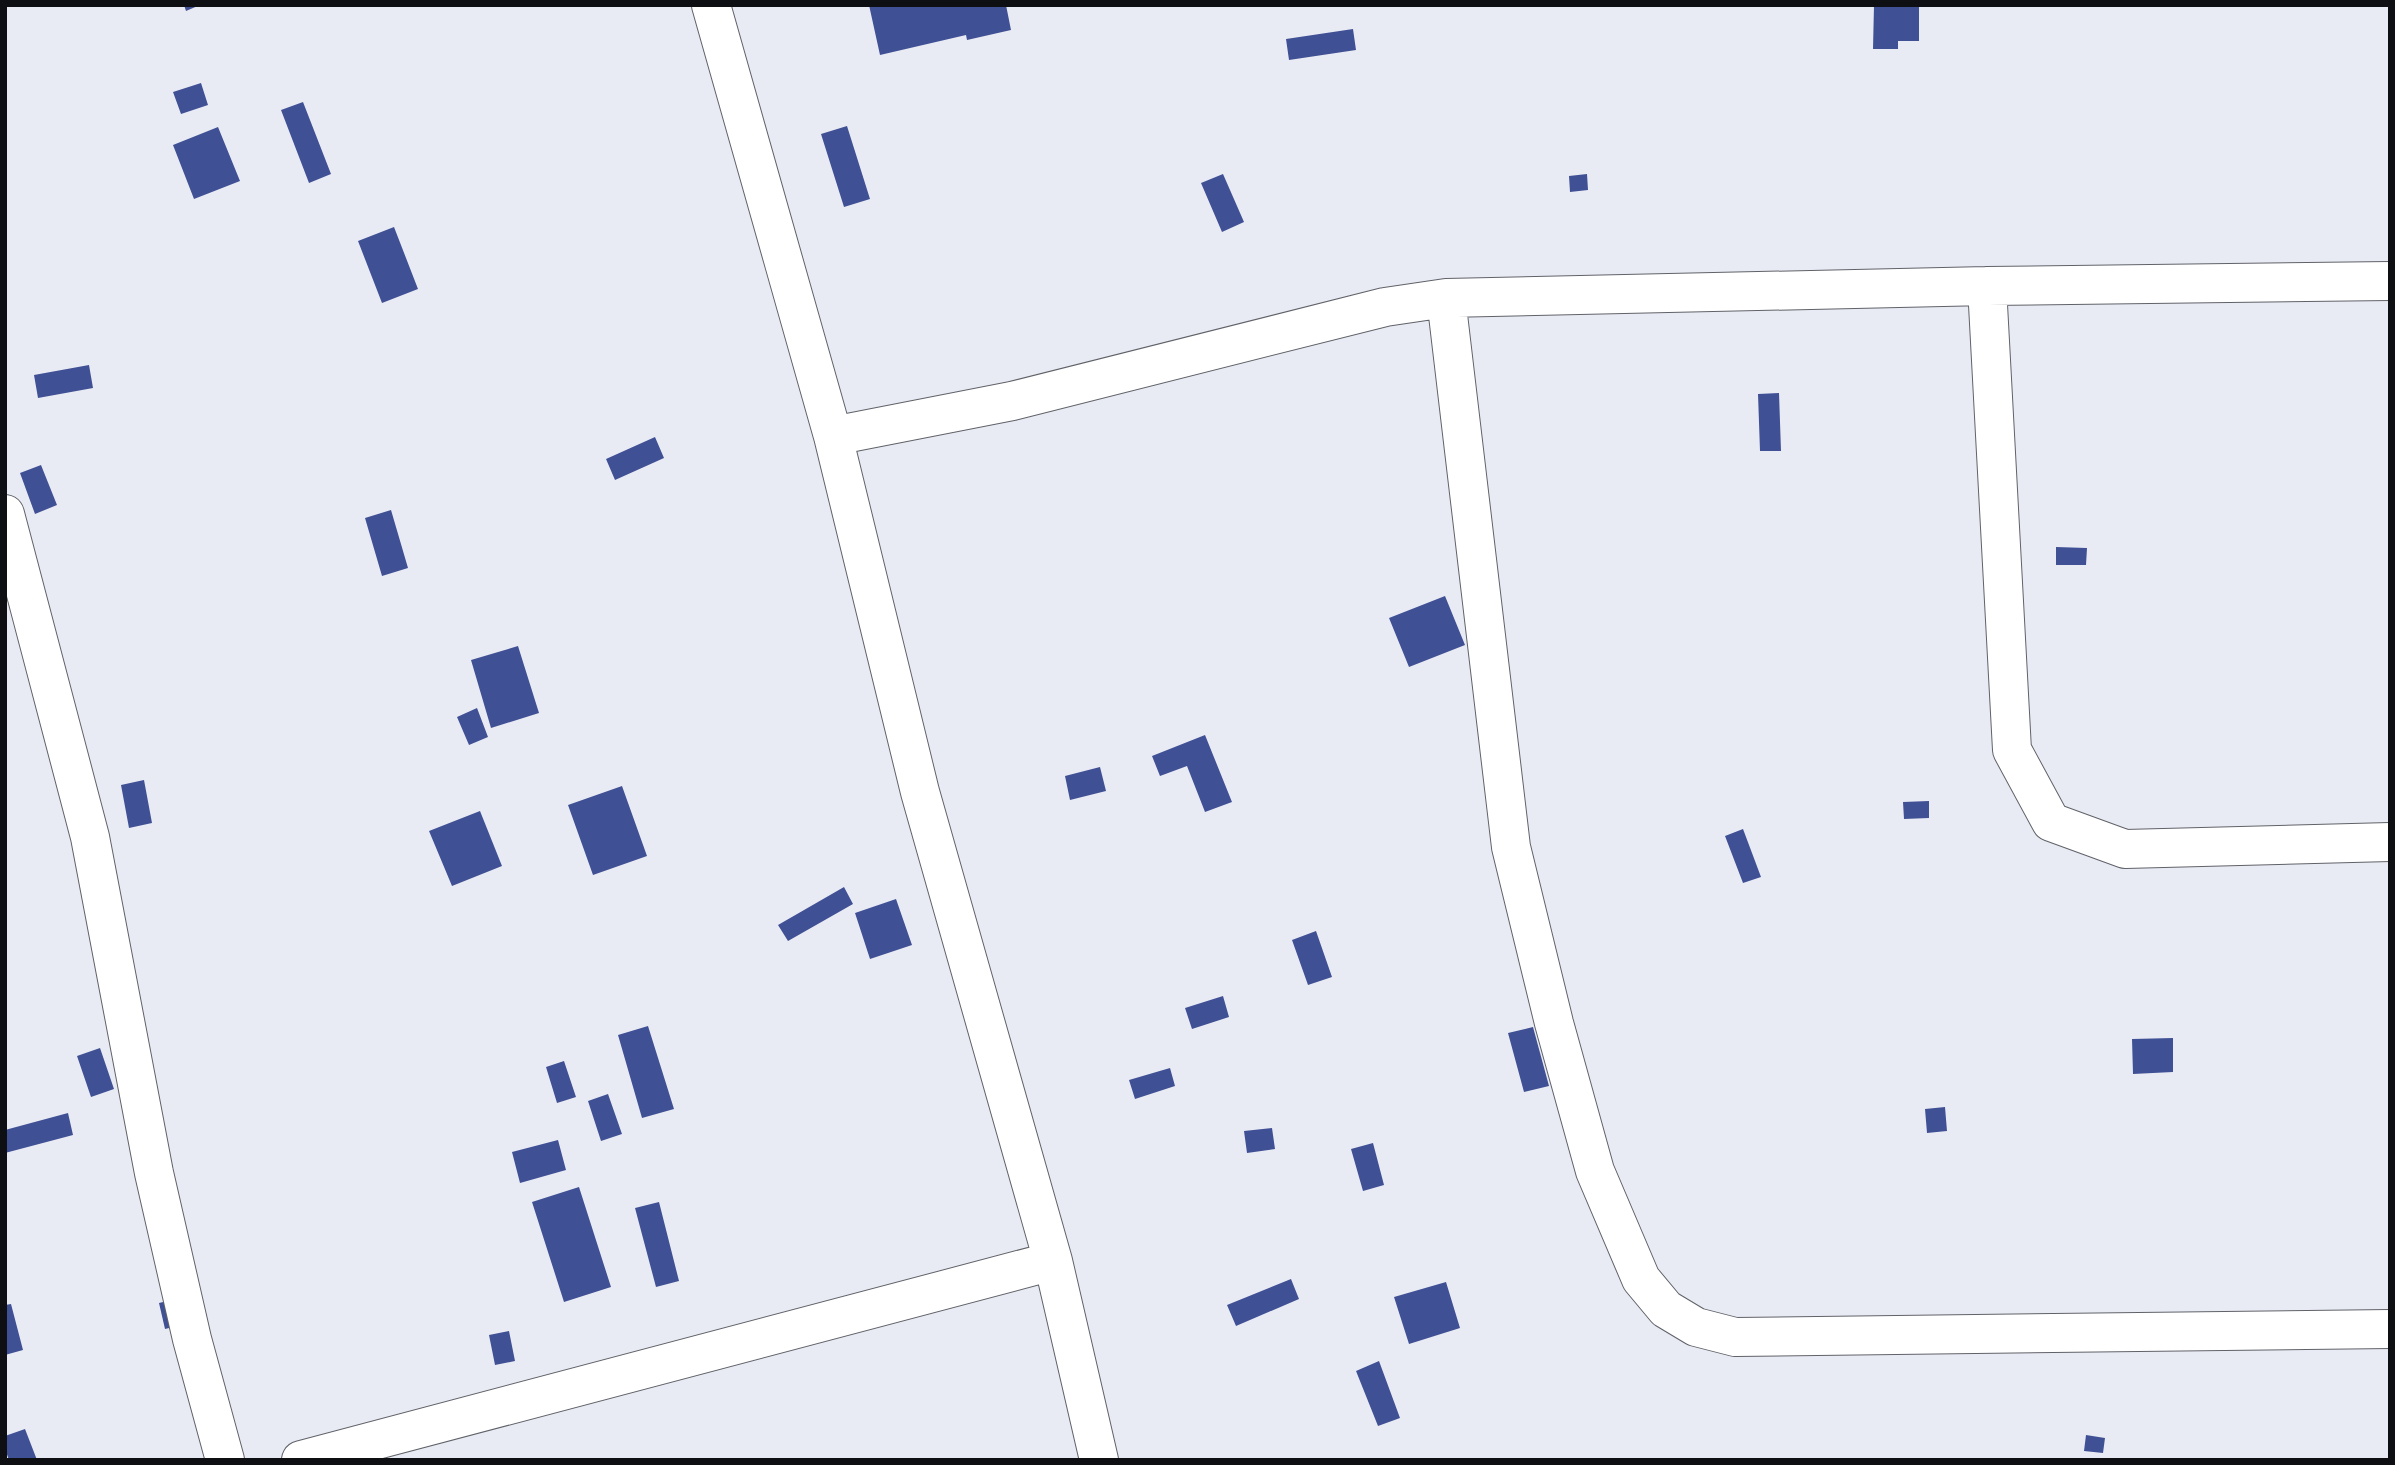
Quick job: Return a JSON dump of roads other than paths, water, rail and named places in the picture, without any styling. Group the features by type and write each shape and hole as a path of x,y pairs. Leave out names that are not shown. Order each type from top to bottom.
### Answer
{"street":[{"path":"710,5 833,436 920,792 1053,1261 1099,1460"},
{"path":"833,436 1012,401 1385,307 1446,298 1987,286 2390,281"},
{"path":"1987,286 2012,750 2051,822 2124,849 2390,842"},
{"path":"1446,298 1511,847 1554,1023 1595,1171 1641,1279 1666,1308 1696,1327 1735,1337 2390,1329"},
{"path":"5,514 90,837 154,1173 192,1339 225,1460"},
{"path":"301,1460 1053,1261"}]}
